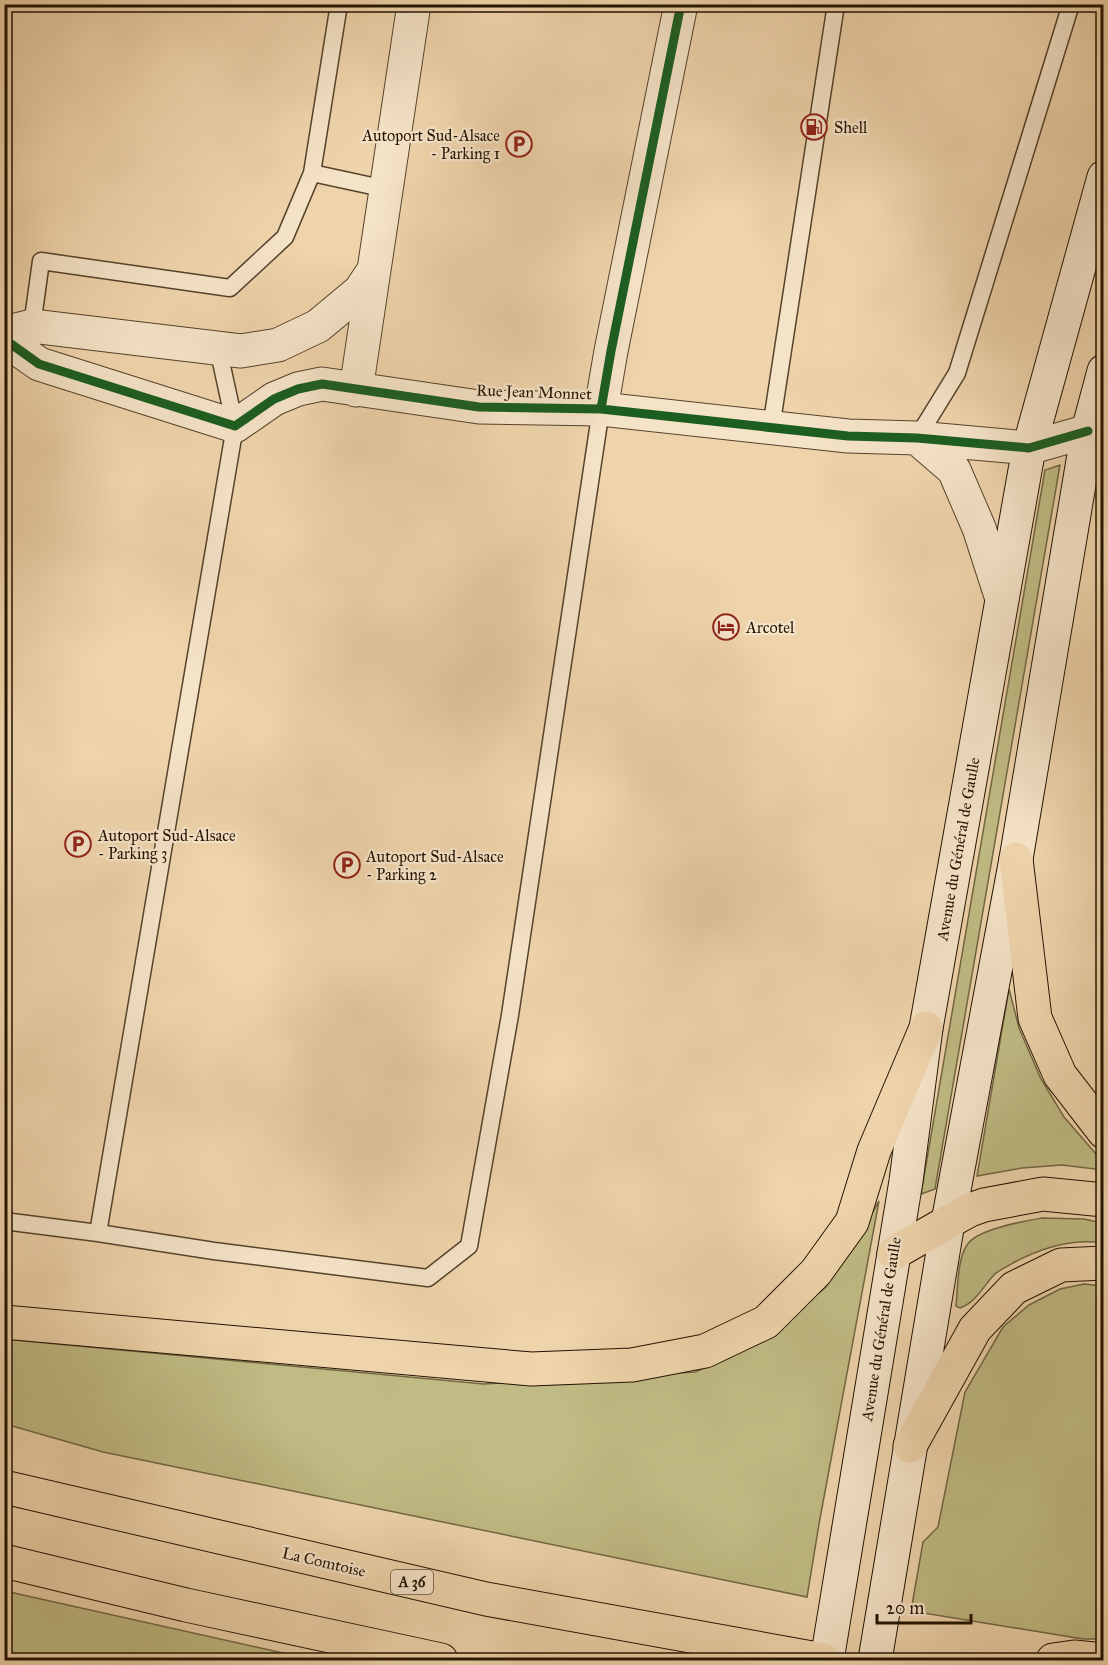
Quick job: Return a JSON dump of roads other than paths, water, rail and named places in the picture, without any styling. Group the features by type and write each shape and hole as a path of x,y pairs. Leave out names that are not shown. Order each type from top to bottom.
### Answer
{"highway":[{"path":"1016,860 1035,1018 1059,1076 1104,1132"},
{"path":"4,1322 531,1369 632,1365 705,1351 766,1322 816,1272 852,1222 874,1151 926,1028"},
{"path":"894,1253 970,1210 984,1205 1043,1194 1104,1200"},
{"path":"910,1446 975,1329 1014,1288 1061,1265 1104,1263"},
{"name":"La Comtoise","path":"4,1487 486,1599 825,1660"},
{"path":"4,1561 186,1605 441,1660"},
{"path":"1053,1660 1074,1657 1104,1660"}],"main road":[{"path":"356,390 414,4"},
{"path":"601,409 681,4"},
{"name":"Avenue du Général de Gaulle","path":"825,1660 849,1529 906,1181 926,1028 1029,448 1104,177"},
{"path":"14,333 241,351 278,345 318,326 360,291 374,270"},
{"path":"14,333 39,364 235,426"},
{"path":"875,1660 948,1222 1016,860 1088,431 1104,371"},
{"name":"Rue Jean Monnet","path":"235,426 274,399 298,389 322,384 479,407 601,409 848,436 917,438 1029,448 1088,431"},
{"path":"917,438 954,470 979,528 1002,599"}],"lane":[{"path":"14,333 41,261 231,288 285,237 312,173 339,4"},
{"path":"771,428 836,4"},
{"path":"917,438 957,373 1071,4"},
{"path":"312,173 386,189"},
{"path":"98,1233 235,426 218,348"},
{"path":"4,1221 214,1251 429,1278 469,1246 510,1015 601,409"}],"place":[{"name":"Shell","path":"814,127"},
{"name":"Autoport Sud-Alsace - Parking 1","path":"519,144"},
{"name":"Arcotel","path":"726,627"},
{"name":"Autoport Sud-Alsace - Parking 3","path":"78,844"},
{"name":"Autoport Sud-Alsace - Parking 2","path":"347,865"}]}
